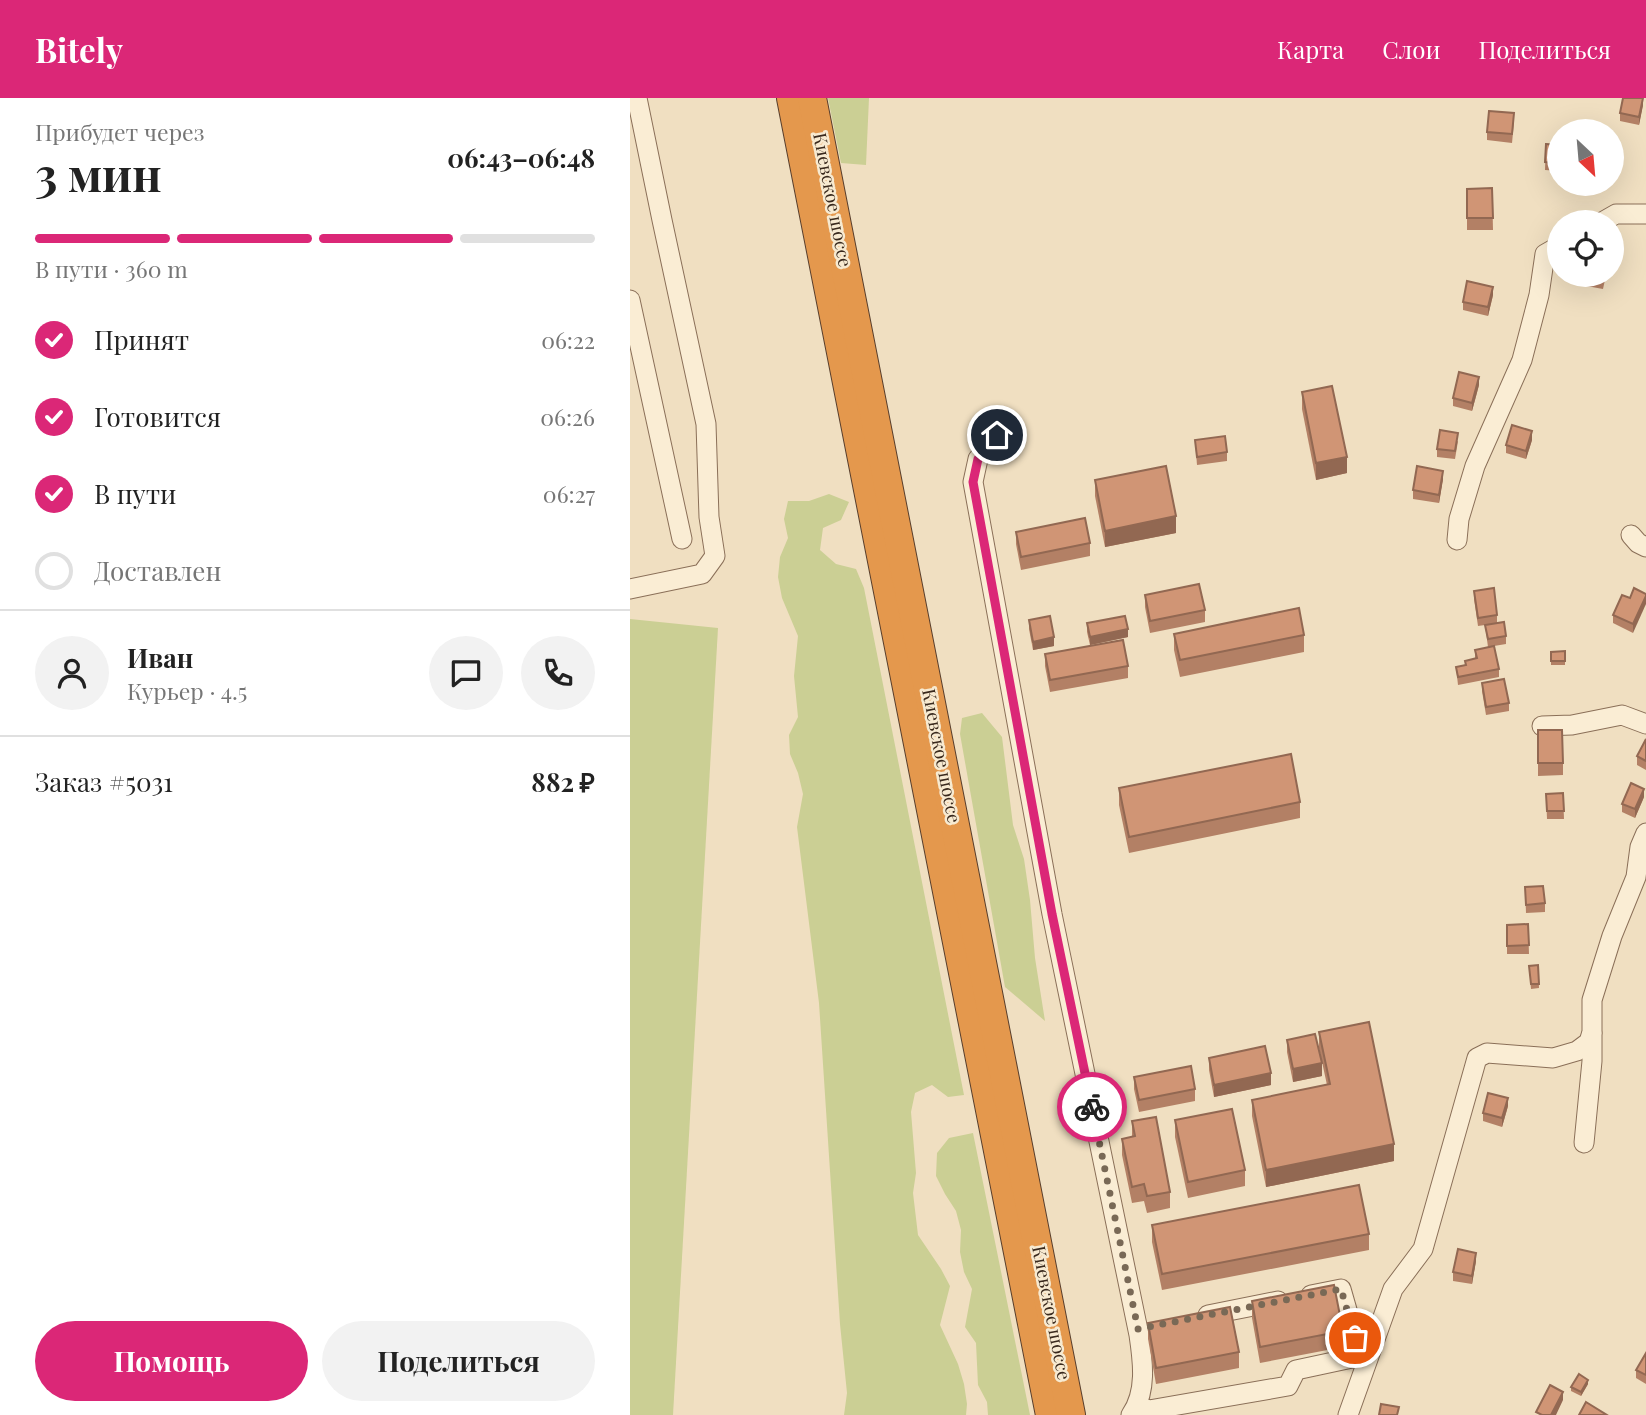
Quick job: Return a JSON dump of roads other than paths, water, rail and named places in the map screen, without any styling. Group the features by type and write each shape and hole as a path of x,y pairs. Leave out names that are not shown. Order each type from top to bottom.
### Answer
{"highway":[{"name":"Киевское шоссе","path":"791,98 818,181"},
{"name":"Киевское шоссе","path":"812,98 818,181 1049,1415"},
{"name":"Киевское шоссе","path":"827,229 1071,1415"}],"street":[{"path":"630,589 702,574 715,556 709,517 706,424 637,98"},
{"path":"1624,214 1646,214"},
{"path":"1457,540 1459,519 1475,466 1522,360 1547,253"},
{"path":"630,300 682,539"},
{"path":"997,435 978,459 973,482 1052,914 1145,1328 1144,1373 1134,1411 1288,1386 1296,1370 1352,1358 1355,1338 1341,1289 1192,1318"},
{"path":"1542,726 1572,726 1622,715 1646,724"},
{"path":"1584,1143 1592,1061 1592,1000 1612,936 1636,877 1640,846 1646,833"},
{"path":"1348,1415 1393,1289 1423,1250 1476,1058 1487,1053 1553,1058 1577,1051 1589,1042 1592,1032"}]}
